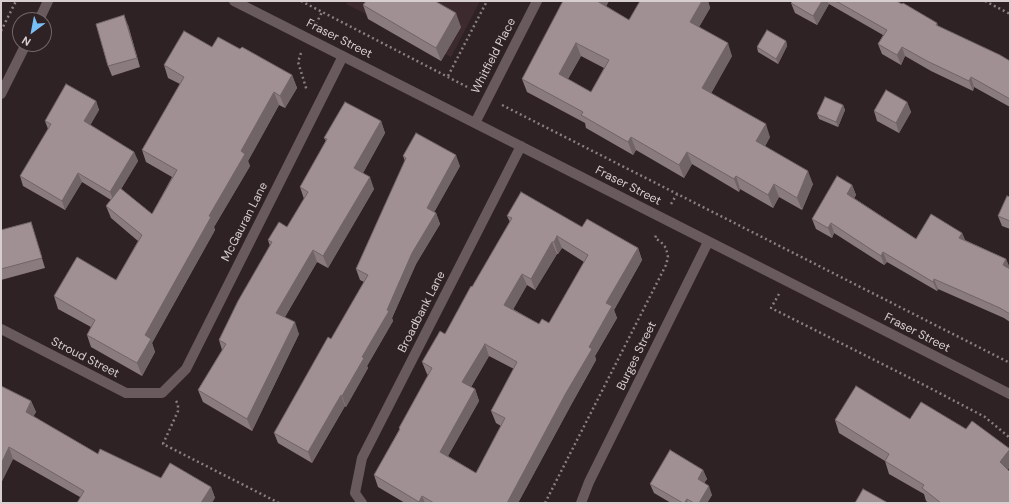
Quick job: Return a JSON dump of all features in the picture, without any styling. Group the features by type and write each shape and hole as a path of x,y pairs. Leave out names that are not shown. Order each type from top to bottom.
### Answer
{"street":[{"path":"42,12 48,1"},
{"name":"Fraser Street","path":"234,1 1010,394"},
{"name":"Whitfield Place","path":"475,123 536,1"},
{"path":"1,94 22,52"},
{"name":"McGauran Lane","path":"162,392 186,369 343,56"},
{"name":"Broadbank Lane","path":"362,503 354,493 362,458 521,146"},
{"name":"Burges Street","path":"581,503 589,482 708,242"},
{"name":"Stroud Street","path":"1,329 126,393 162,392"},
{"name":"Burges Street","path":"575,503 589,482"}],"path":[{"path":"1,31 16,1"},
{"path":"301,1 464,85"},
{"path":"448,76 487,1"},
{"path":"985,1 1010,14"},
{"path":"314,26 322,12"},
{"path":"509,108 1010,364"},
{"path":"670,206 677,194"},
{"path":"545,503 666,265 668,257 666,248 655,238 657,233"},
{"path":"779,294 771,308 985,417 1010,438"},
{"path":"174,398 178,404 178,411 163,444 279,503"}],"shaded area":[{"path":"348,1 480,1 451,57 346,4"}],"building":[{"path":"366,1 435,1 456,13 436,48 363,5"},
{"path":"563,1 597,1 629,20 640,1 702,1 690,22 728,43 702,88 766,124 756,141 808,171 797,198 774,184 768,195 736,176 734,179 687,152 679,165 631,137 628,142 581,115 583,112 522,79","holes":["576,43 609,60 591,92 559,74"]},
{"path":"793,1 822,1 813,16 791,3"},
{"path":"836,1 896,1 902,4 903,3 937,23 936,25 1000,55 1010,61 1010,99 971,77 969,81 902,47 897,55 878,44 887,30"},
{"path":"124,15 137,58 108,66 96,24"},
{"path":"767,30 786,41 776,59 757,47"},
{"path":"184,31 212,47 218,37 240,49 242,47 292,75 280,96 274,92 241,151 245,154 209,216 211,217 145,335 151,339 137,363 87,335 95,320 54,296 77,257 116,280 142,235 106,206 120,188 152,214 177,170 142,150 184,77 164,65"},
{"path":"66,84 96,101 84,121 134,152 110,192 78,173 62,201 20,176 51,124 45,121"},
{"path":"886,90 907,102 896,123 874,111"},
{"path":"825,97 843,105 836,122 817,114"},
{"path":"345,102 381,121 354,168 370,177 323,256 313,250 276,313 295,322 247,419 198,390 226,344 219,340 238,301 272,242 268,240 279,222 287,227 308,192 300,187 327,139 324,138"},
{"path":"416,133 456,155 427,208 436,213 412,253 387,310 389,311 362,357 364,358 308,452 274,433 328,337 331,339 368,275 356,269 406,158 403,156"},
{"path":"837,176 852,185 847,194 916,239 931,214 962,233 959,238 1006,259 1003,265 1010,269 1010,314 1000,308 934,279 933,282 883,252 881,256 831,223 828,228 812,219"},
{"path":"521,192 582,227 587,219 638,248 606,303 612,306 589,347 592,349 566,393 507,503 434,503 422,496 419,502 374,475 432,368 422,362 440,331 445,334 471,286 472,287 512,218 507,216","holes":["557,236 588,255 549,323 542,319 539,324 504,305 522,274 531,279","485,344 517,362 491,411 505,418 476,473 440,452 475,389 462,382"]},
{"path":"1007,196 1010,197 1010,221 998,216"},
{"path":"31,222 42,258 1,269 1,230"},
{"path":"1,386 31,401 26,412 98,454 100,449 161,478 170,463 211,487 201,503 77,503 84,491 9,447 1,464"},
{"path":"856,386 910,419 921,402 966,429 972,421 1010,449 1000,462 1010,472 1010,503 941,503 922,488 924,485 885,461 889,454 835,420"},
{"path":"670,450 703,470 698,479 709,486 699,503 694,503 687,499 683,503 650,484"},
{"path":"863,489 888,503 855,503"}]}
